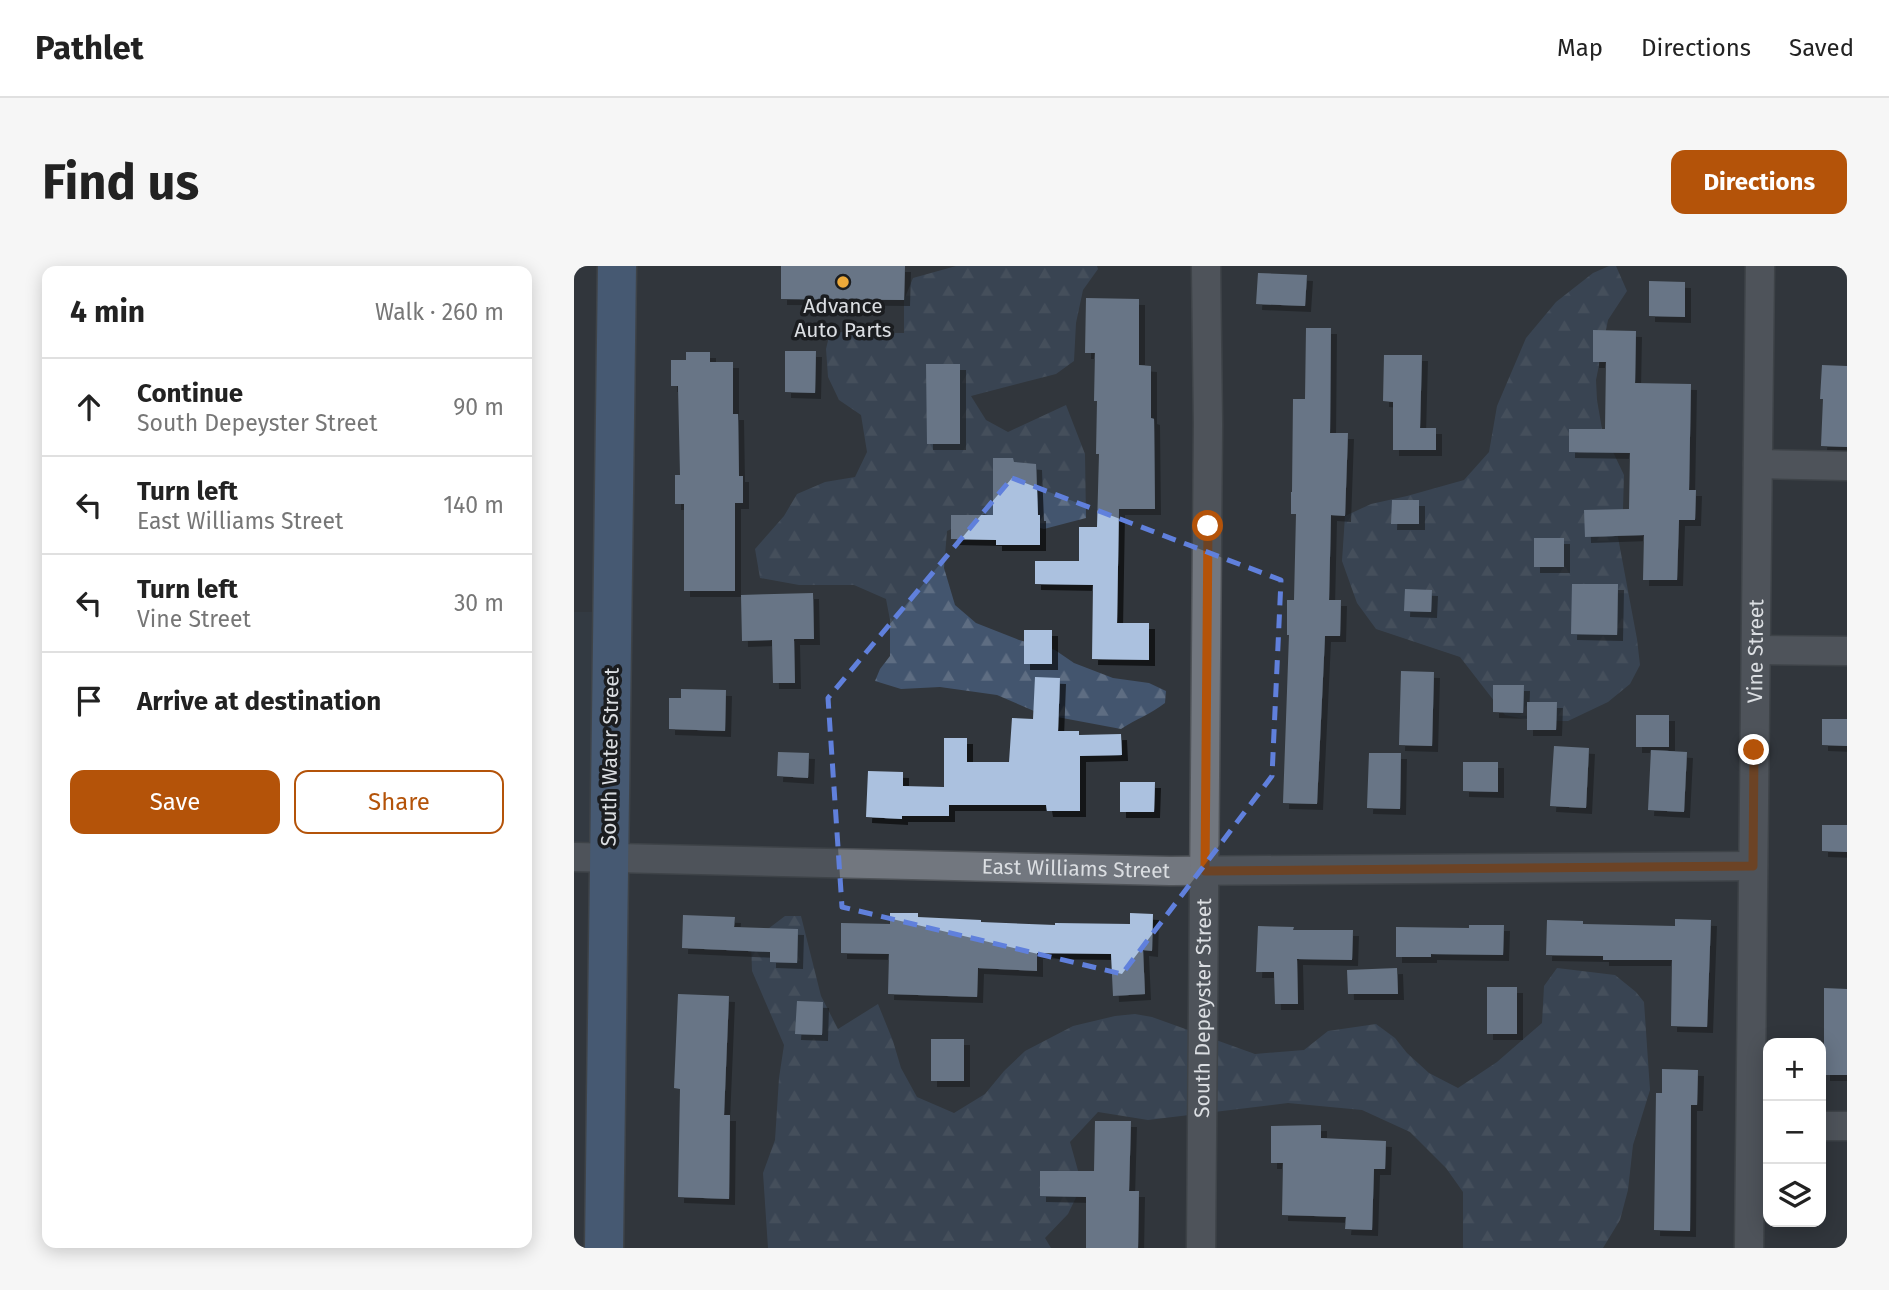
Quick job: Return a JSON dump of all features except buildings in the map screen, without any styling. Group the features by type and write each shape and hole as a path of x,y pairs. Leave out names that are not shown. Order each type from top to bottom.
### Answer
{"main road":[{"name":"South Water Street","path":"604,1248 591,857 617,266"}],"street":[{"name":"South Depeyster Street","path":"1201,1248 1209,424 1206,266"},
{"name":"Vine Street","path":"1749,1248 1760,1126 1753,866 1760,266"},
{"path":"1758,464 1847,466"},
{"path":"1756,650 1847,652"},
{"name":"East Williams Street","path":"591,857 1205,871 1753,866"},
{"path":"1826,1126 1847,1126"}],"highlighted area":[{"path":"1012,478 1281,580 1272,776 1122,974 842,907 828,698"}],"shaded area":[{"path":"574,612 606,612 605,853 574,853"}],"green space":[{"path":"956,266 1097,266 1098,269 1083,290 1076,323 1074,361 1056,374 971,396 986,420 1008,432 1066,405 1085,454 1086,518 1044,529 984,514 947,531 944,568 955,605 976,623 1019,640 1055,650 1074,663 1113,678 1149,683 1166,691 1165,703 1121,729 1041,714 997,695 940,687 901,689 875,681 890,656 890,620 886,599 854,585 799,585 760,578 755,549 784,516 797,494 825,482 855,477 867,452 861,415 839,400 828,377 826,349 830,332 904,333 904,300 913,278"},
{"path":"1616,266 1627,291 1608,320 1596,380 1597,400 1602,429 1624,475 1623,509 1617,532 1640,665 1630,684 1608,702 1568,721 1530,720 1505,715 1460,657 1376,629 1357,603 1342,561 1345,516 1371,504 1464,480 1489,452 1497,406 1526,338 1556,302 1593,273"},
{"path":"785,916 801,916 821,996 838,1029 878,1004 901,1068 917,1097 954,1113 985,1094 1025,1051 1073,1026 1135,1014 1152,1017 1255,1054 1304,1050 1328,1031 1376,1024 1395,1038 1429,1073 1458,1088 1497,1062 1542,1023 1544,986 1557,968 1615,975 1644,1002 1650,1090 1633,1145 1628,1190 1620,1220 1603,1248 1463,1248 1463,1192 1446,1168 1410,1132 1362,1110 1288,1103 1148,1120 1098,1112 1070,1142 1082,1185 1068,1214 1045,1238 1051,1248 768,1248 763,1173 775,1140 784,1045 752,971 751,942"}],"place":[{"name":"Advance Auto Parts","path":"843,282"}],"route":[{"path":"1208,526 1205,871 1753,866 1754,750"}]}
